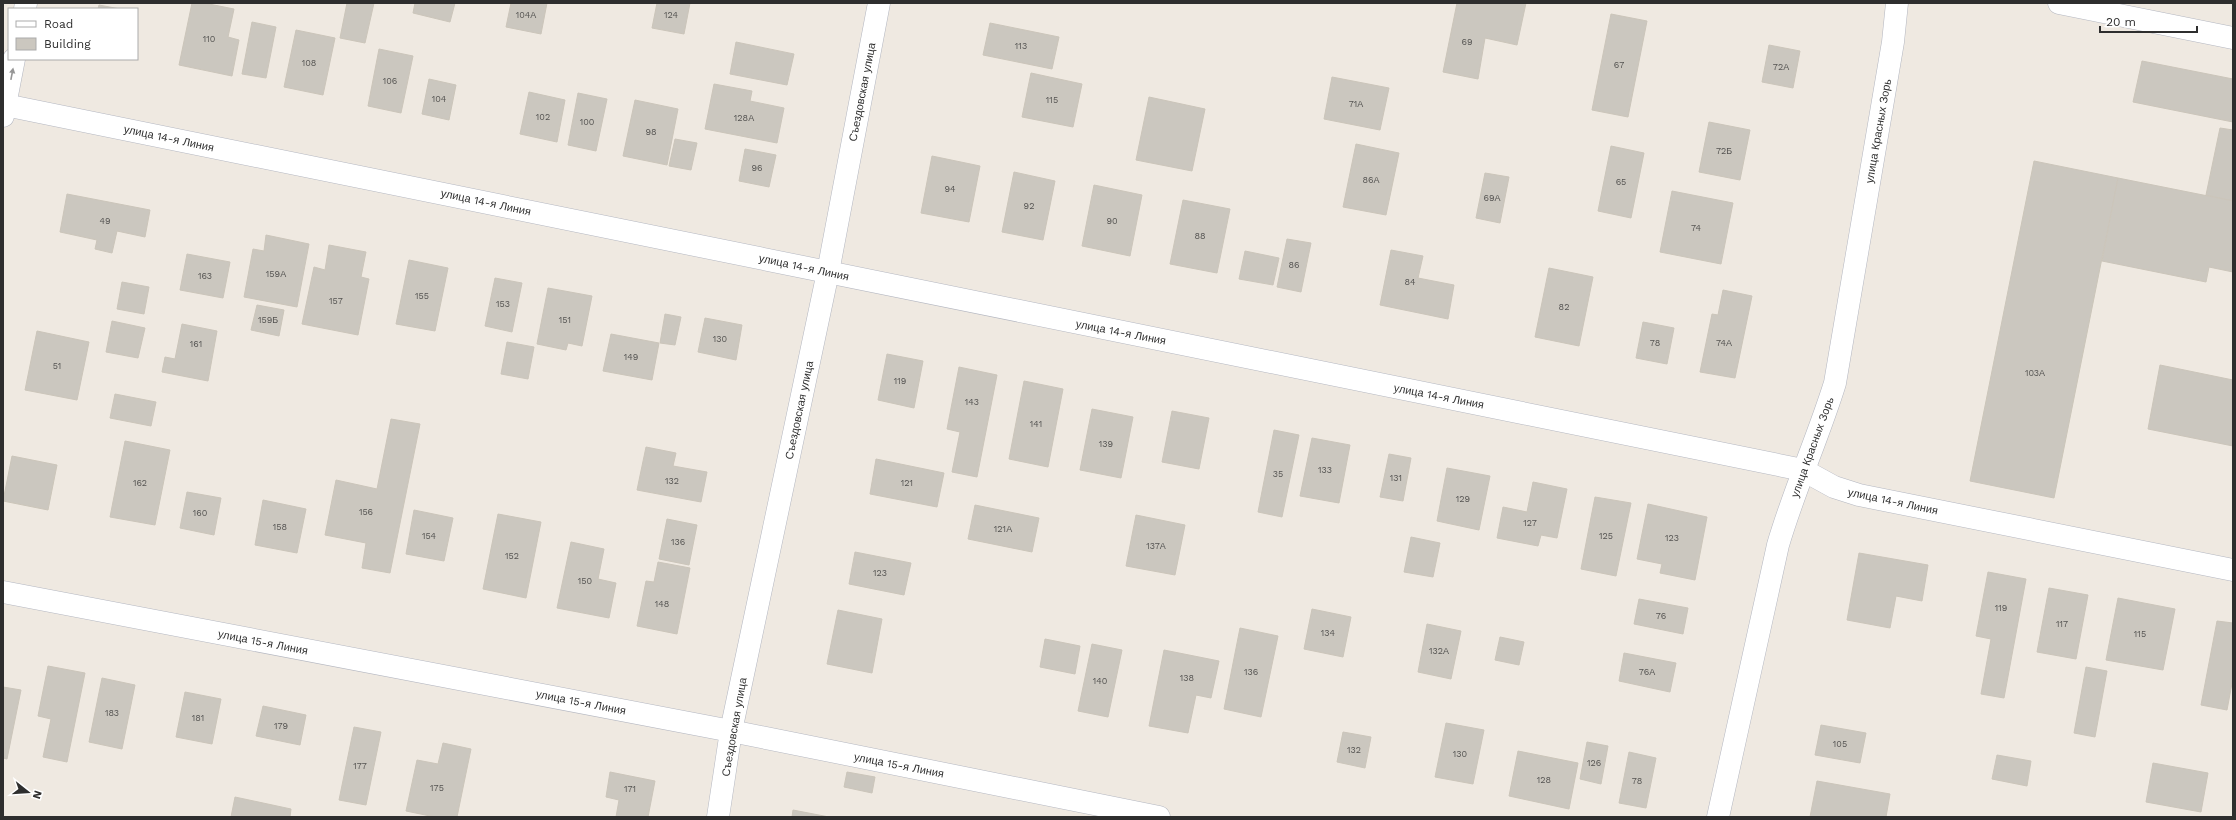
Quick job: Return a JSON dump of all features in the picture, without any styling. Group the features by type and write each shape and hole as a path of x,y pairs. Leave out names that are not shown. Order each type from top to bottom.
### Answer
{"street":[{"name":"Съездовская улица","path":"718,817 732,731 828,272 879,3"},
{"name":"улица Красных Зорь","path":"1718,817 1778,545 1803,470 1821,427 1835,383 1893,42 1897,3"},
{"path":"2059,3 2233,38"},
{"path":"4,110 14,60"},
{"name":"улица 14-я Линия","path":"4,110 828,272 1803,470 1834,487 1859,495 2233,570"},
{"name":"улица 15-я Линия","path":"3,592 732,731 1159,817"}],"building":[{"path":"192,3 204,3 234,9 228,37 239,40 232,76 179,65"},
{"path":"347,3 374,3 365,43 340,38"},
{"path":"415,3 455,3 450,22 413,13"},
{"path":"511,3 547,3 541,34 506,27"},
{"path":"657,3 690,3 684,34 652,28"},
{"path":"1457,3 1526,3 1517,45 1485,38 1478,79 1443,72"},
{"path":"99,5 115,8 98,8"},
{"path":"1611,14 1647,21 1628,117 1592,110"},
{"path":"252,22 276,27 266,78 242,74"},
{"path":"990,23 1059,37 1052,69 983,55"},
{"path":"296,30 335,38 323,95 284,87"},
{"path":"736,42 794,54 787,85 730,74"},
{"path":"1769,45 1800,51 1793,88 1762,82"},
{"path":"379,49 413,56 401,113 368,106"},
{"path":"2142,61 2233,79 2233,122 2133,102"},
{"path":"1031,73 1082,84 1073,127 1022,117"},
{"path":"1332,77 1389,88 1380,130 1324,119"},
{"path":"429,79 456,85 449,120 422,114"},
{"path":"714,84 752,91 750,101 784,108 777,143 705,129"},
{"path":"529,92 565,100 557,142 520,134"},
{"path":"578,93 607,99 596,151 568,145"},
{"path":"1149,97 1205,109 1192,171 1136,160"},
{"path":"635,100 678,109 667,165 623,156"},
{"path":"1709,122 1750,130 1740,180 1699,172"},
{"path":"2220,128 2233,130 2233,201 2206,195"},
{"path":"675,139 697,143 691,170 669,166"},
{"path":"1356,144 1399,153 1386,215 1343,207"},
{"path":"1611,146 1644,153 1631,218 1598,211"},
{"path":"745,149 776,155 769,187 739,181"},
{"path":"932,156 980,166 969,222 921,213"},
{"path":"2034,161 2118,178 2054,498 1970,481"},
{"path":"1014,172 1055,181 1043,240 1002,232"},
{"path":"1485,173 1509,177 1500,223 1476,218"},
{"path":"2118,178 2233,201 2233,272 2209,267 2206,282 2102,261"},
{"path":"1094,185 1142,195 1130,256 1082,246"},
{"path":"1672,191 1733,203 1721,264 1660,252"},
{"path":"67,194 150,210 145,237 117,231 112,253 95,249 97,240 60,232"},
{"path":"1183,200 1230,209 1217,273 1170,264"},
{"path":"266,235 309,244 297,307 244,297 253,249 264,251"},
{"path":"1287,239 1311,243 1301,292 1277,287"},
{"path":"329,245 366,252 361,277 369,279 358,335 302,324 314,267 325,270"},
{"path":"1391,250 1423,256 1418,278 1454,285 1448,319 1380,305"},
{"path":"1245,251 1279,258 1273,285 1239,279"},
{"path":"187,254 230,262 223,298 180,290"},
{"path":"409,260 448,268 435,331 396,324"},
{"path":"1549,268 1593,277 1579,346 1535,337"},
{"path":"495,278 522,283 512,332 485,326"},
{"path":"122,282 149,287 144,314 117,309"},
{"path":"548,288 592,296 582,346 568,343 566,350 537,344"},
{"path":"1723,290 1752,296 1735,378 1700,372 1712,314 1718,315"},
{"path":"257,305 284,310 279,336 251,330"},
{"path":"665,314 681,317 675,345 660,343"},
{"path":"705,318 742,325 736,360 698,352"},
{"path":"112,321 145,328 138,358 106,352"},
{"path":"1643,322 1674,328 1667,364 1636,358"},
{"path":"182,324 217,331 208,381 162,372 165,357 175,359"},
{"path":"37,331 89,342 77,400 25,390"},
{"path":"611,334 659,343 652,380 603,371"},
{"path":"507,342 534,347 528,379 501,374"},
{"path":"887,354 923,361 914,408 878,400"},
{"path":"2160,365 2233,380 2233,446 2148,429"},
{"path":"959,367 997,375 977,477 952,472 960,432 947,429"},
{"path":"1024,381 1063,389 1048,467 1009,459"},
{"path":"115,394 156,402 151,426 110,418"},
{"path":"1092,409 1133,417 1121,478 1080,470"},
{"path":"1172,411 1209,418 1199,469 1162,462"},
{"path":"391,419 420,424 390,573 362,568 366,543 325,535 336,480 377,489"},
{"path":"1274,430 1299,435 1282,517 1258,512"},
{"path":"1312,438 1350,445 1339,503 1300,496"},
{"path":"125,441 170,450 155,525 110,517"},
{"path":"646,447 676,453 673,466 707,472 701,502 637,490"},
{"path":"1389,454 1411,458 1403,501 1380,497"},
{"path":"12,456 57,465 48,510 3,501"},
{"path":"876,459 944,473 937,507 870,494"},
{"path":"1447,468 1490,476 1479,530 1437,521"},
{"path":"1533,482 1567,489 1557,538 1541,535 1538,546 1497,538 1503,507 1527,512"},
{"path":"187,492 221,498 214,535 180,528"},
{"path":"1595,497 1631,503 1616,576 1581,569"},
{"path":"263,500 306,509 297,553 255,545"},
{"path":"1648,504 1707,517 1695,580 1660,573 1662,564 1637,559"},
{"path":"975,505 1039,518 1032,552 968,539"},
{"path":"414,510 453,518 444,561 406,554"},
{"path":"498,514 541,522 526,598 483,589"},
{"path":"1136,515 1185,525 1175,575 1126,566"},
{"path":"667,519 697,525 689,565 659,559"},
{"path":"1411,537 1440,543 1433,577 1404,572"},
{"path":"571,542 604,549 598,579 616,583 609,618 557,608"},
{"path":"855,552 911,563 904,595 849,584"},
{"path":"1859,553 1928,565 1922,601 1896,596 1890,628 1847,620"},
{"path":"658,562 690,568 677,634 637,626 646,581 654,582"},
{"path":"1988,572 2026,579 2004,698 1981,694 1991,639 1976,636"},
{"path":"2049,588 2088,595 2076,659 2037,652"},
{"path":"2118,598 2175,609 2163,670 2106,660"},
{"path":"1639,599 1688,608 1683,634 1634,624"},
{"path":"1312,609 1351,617 1343,657 1304,649"},
{"path":"838,610 882,619 872,673 827,664"},
{"path":"2217,621 2233,623 2233,678 2227,710 2201,705"},
{"path":"1427,624 1461,631 1451,679 1418,672"},
{"path":"1240,628 1278,636 1261,717 1224,709"},
{"path":"1500,637 1524,642 1519,665 1495,660"},
{"path":"1045,639 1080,646 1075,674 1040,667"},
{"path":"1092,644 1122,650 1108,717 1078,711"},
{"path":"1164,650 1219,661 1211,698 1196,695 1188,733 1149,726"},
{"path":"1624,653 1676,663 1670,692 1619,681"},
{"path":"48,666 85,673 67,762 43,757 51,719 38,716"},
{"path":"2086,667 2107,671 2095,737 2074,733"},
{"path":"102,678 135,685 122,749 89,742"},
{"path":"3,687 21,690 7,759 3,758"},
{"path":"185,692 221,699 212,744 176,737"},
{"path":"263,706 306,715 300,745 256,736"},
{"path":"1446,723 1484,730 1473,784 1435,777"},
{"path":"1821,725 1866,733 1860,763 1815,755"},
{"path":"354,727 381,732 366,805 339,800"},
{"path":"1343,732 1371,737 1365,768 1337,762"},
{"path":"1587,742 1608,746 1601,784 1580,779"},
{"path":"443,743 471,749 457,817 435,817 406,811 417,760 438,764"},
{"path":"1518,751 1578,763 1569,809 1509,796"},
{"path":"1629,752 1656,758 1646,808 1619,803"},
{"path":"1997,755 2031,761 2027,786 1992,779"},
{"path":"2153,763 2208,773 2201,812 2146,802"},
{"path":"610,772 655,781 648,817 616,817 619,800 606,797"},
{"path":"847,772 875,777 872,793 844,787"},
{"path":"1817,781 1890,794 1886,817 1810,817"},
{"path":"235,797 291,809 290,817 231,817"},
{"path":"793,810 829,817 792,817"}]}
